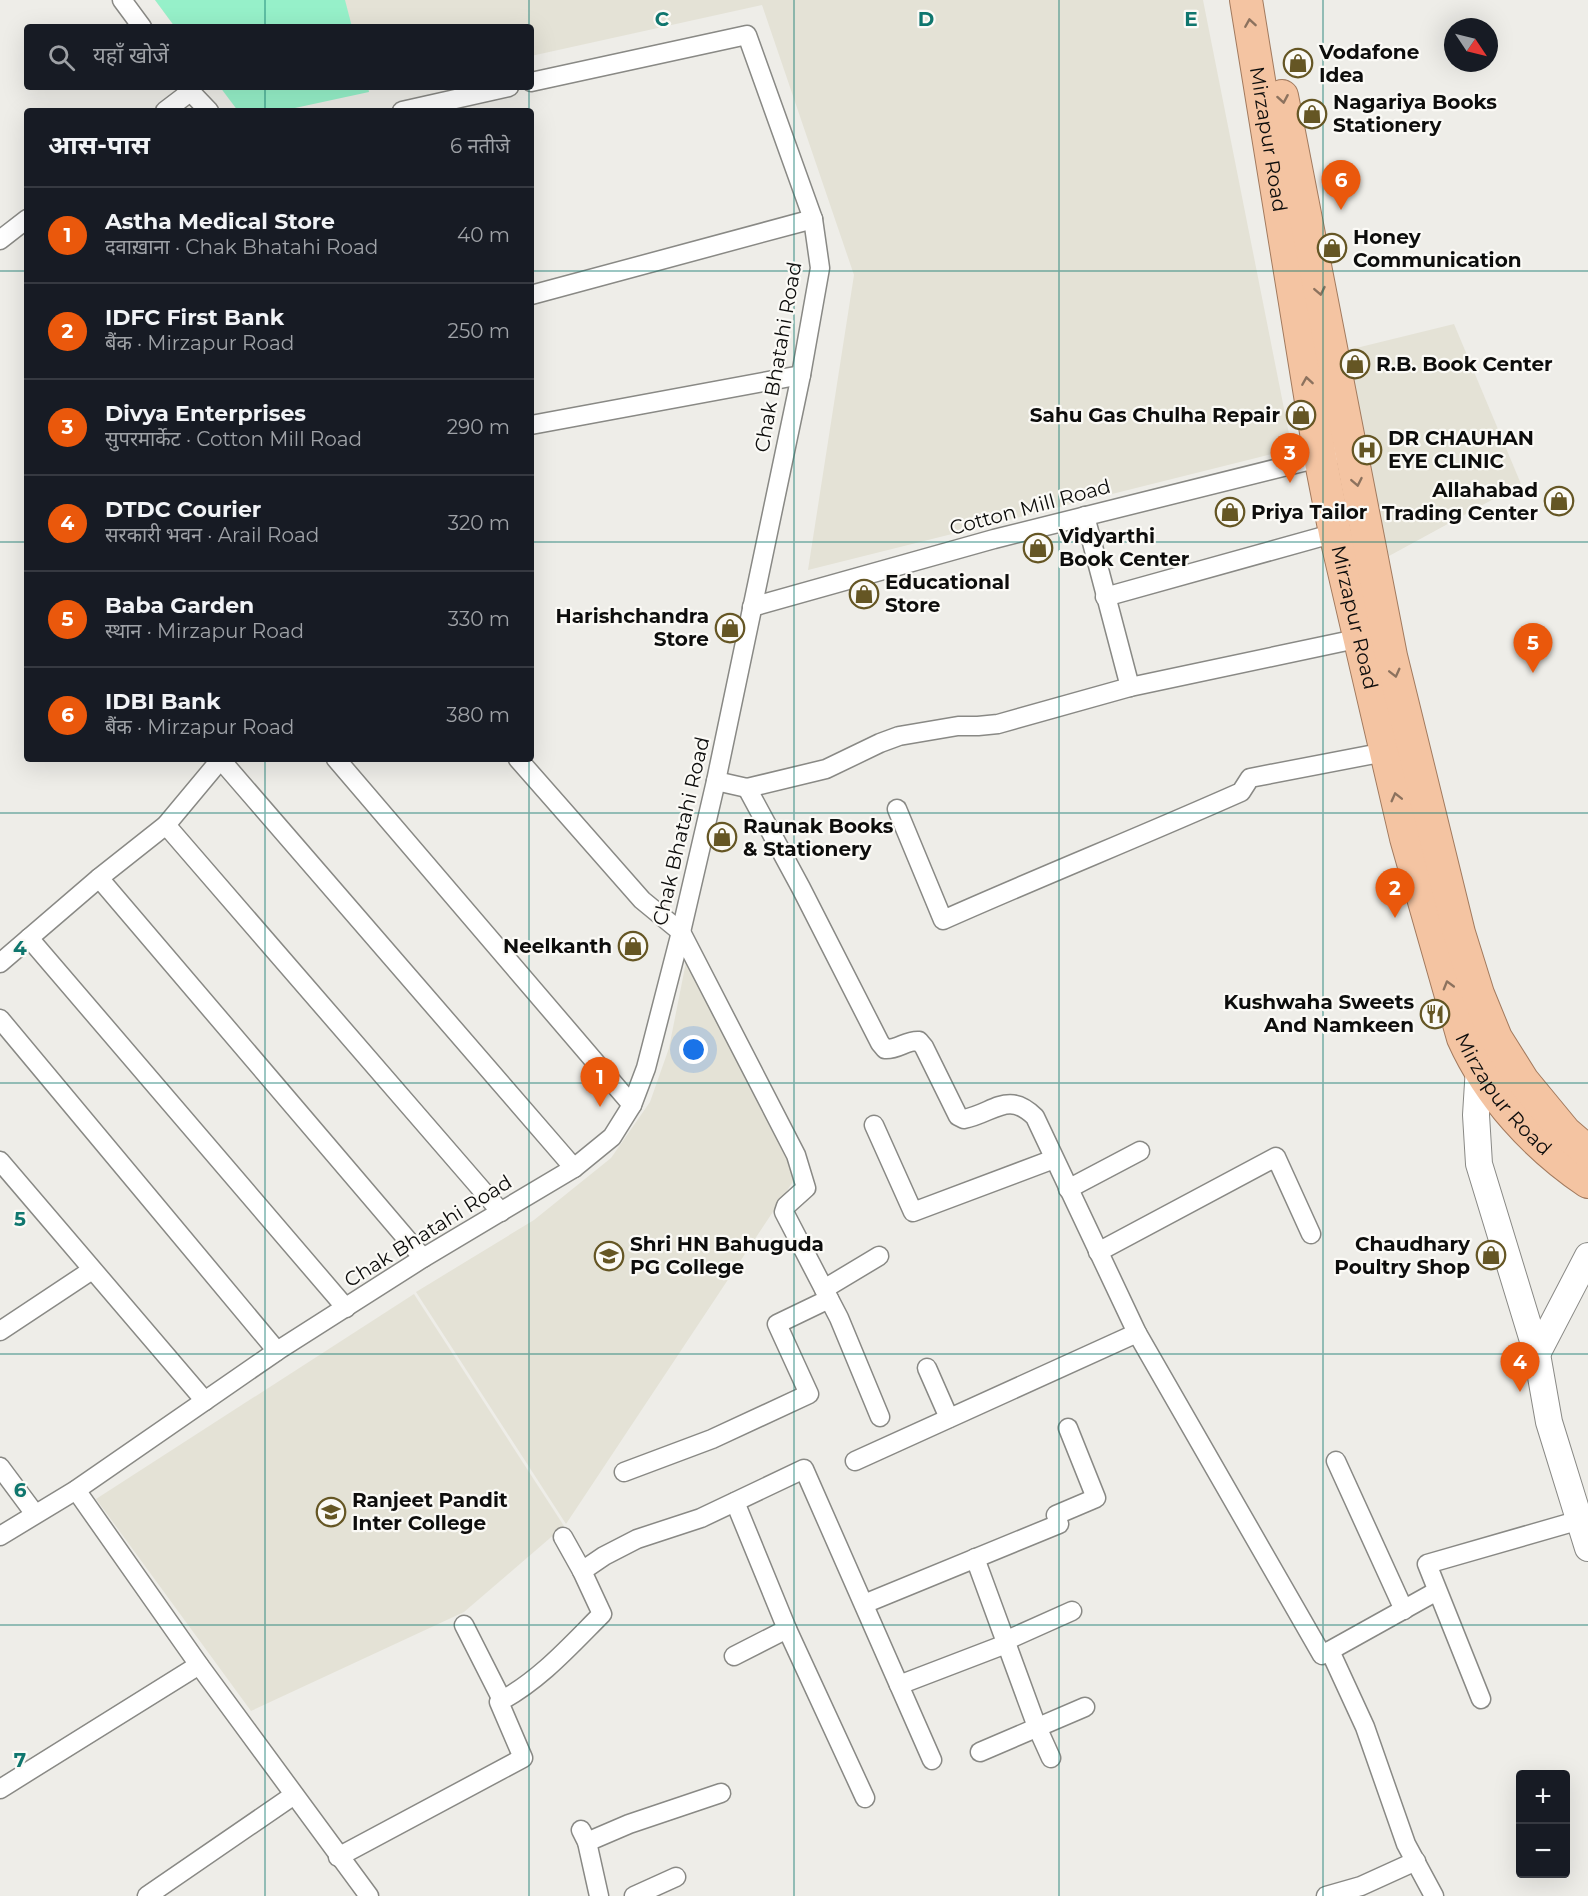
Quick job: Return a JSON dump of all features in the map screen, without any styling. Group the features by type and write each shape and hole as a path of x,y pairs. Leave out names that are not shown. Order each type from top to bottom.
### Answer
{"highway":[{"name":"Mirzapur Road","path":"1246,0 1320,457 1335,533 1406,838 1463,1038 1507,1110 1544,1147 1588,1182"},
{"name":"Mirzapur Road","path":"1267,0 1291,142 1391,656 1459,933 1478,994 1497,1038 1523,1081 1565,1132 1588,1152"}],"main road":[{"path":"1479,1067 1476,1115 1479,1164 1537,1354 1549,1422 1588,1548"},
{"path":"1537,1354 1588,1256"}],"street":[{"path":"122,0 140,24"},
{"name":"Chak Bhatahi Road","path":"0,1536 76,1490 277,1351 423,1258 574,1168 612,1137 632,1105 646,1068 716,781 801,375 820,268 813,219 747,35 534,81"},
{"path":"168,108 188,90 206,108"},
{"path":"439,107 498,90"},
{"path":"534,294 813,219"},
{"path":"0,240 24,221"},
{"path":"534,424 801,375"},
{"name":"Cotton Mill Road","path":"752,607 994,539 1351,450"},
{"path":"1085,516 1130,687"},
{"path":"1106,597 1335,533"},
{"path":"716,781 747,788 826,769 899,736 958,726 998,724 1130,687 1361,638"},
{"path":"897,809 943,920 1049,872 1135,839 1241,792 1250,778 1385,752"},
{"path":"0,963 99,878 166,825 218,762"},
{"path":"224,762 574,1168"},
{"path":"339,762 632,1105"},
{"path":"521,762 642,900 681,932 796,1155 806,1188 786,1206 784,1212 839,1318 880,1417"},
{"path":"747,788 880,1043 885,1048 892,1049 911,1040 919,1041 958,1116 964,1119 1002,1104 1012,1103 1021,1106 1035,1117 1137,1333 1322,1655 1437,1592"},
{"path":"166,825 501,1212"},
{"path":"99,878 423,1258"},
{"path":"29,938 346,1308"},
{"path":"0,1019 277,1351"},
{"path":"874,1125 913,1212 1054,1159"},
{"path":"1068,1189 1140,1151"},
{"path":"1098,1252 1276,1157 1311,1234"},
{"path":"0,1161 205,1401"},
{"path":"624,1472 712,1439 808,1394 777,1324 826,1294 879,1256"},
{"path":"0,1331 92,1270"},
{"path":"855,1461 1137,1333"},
{"path":"927,1368 949,1418"},
{"path":"864,1604 1059,1524 1056,1515 1096,1498 1068,1428"},
{"path":"1336,1461 1404,1610"},
{"path":"0,1467 35,1514"},
{"path":"582,1571 604,1556 637,1539 701,1518 804,1469 932,1760"},
{"path":"76,1490 199,1665 338,1857 369,1896"},
{"path":"735,1502 787,1629 866,1798"},
{"path":"1481,1699 1427,1564 1580,1520"},
{"path":"338,1857 523,1758 499,1702 525,1688 602,1614 563,1537"},
{"path":"975,1558 1036,1727 1051,1758"},
{"path":"899,1685 1006,1642 1072,1611"},
{"path":"464,1625 502,1700"},
{"path":"734,1656 787,1629"},
{"path":"1330,1651 1365,1727 1406,1844 1434,1896"},
{"path":"0,1789 199,1665"},
{"path":"980,1752 1085,1707"},
{"path":"599,1896 584,1836 629,1824 721,1793"},
{"path":"147,1896 294,1795"},
{"path":"1326,1896 1361,1886 1416,1861"},
{"path":"634,1896 676,1877"}],"shaded area":[{"path":"155,0 1203,0 1292,449 808,570 854,275 762,5 534,55 534,24 173,24"},
{"path":"1454,324 1521,484 1389,556 1344,351"},
{"name":"Shri HN Bahuguda PG College","path":"686,962 796,1177 566,1524 416,1292 534,1220 611,1158 650,1102 669,1048"},
{"name":"Ranjeet Pandit Inter College","path":"414,1294 564,1526 464,1612 251,1711 96,1499"}],"green space":[{"path":"155,0 345,0 351,24 173,24"},
{"path":"222,90 369,90 369,92 295,108 236,108"}],"place":[{"name":"Vodafone Idea","path":"1298,63"},
{"name":"Nagariya Books Stationery","path":"1312,114"},
{"name":"IDBI Bank","path":"1341,210"},
{"name":"Honey Communication","path":"1332,248"},
{"name":"R.B. Book Center","path":"1355,364"},
{"name":"Sahu Gas Chulha Repair","path":"1301,415"},
{"name":"DR CHAUHAN EYE CLINIC","path":"1367,450"},
{"name":"Divya Enterprises","path":"1290,483"},
{"name":"Allahabad Trading Center","path":"1559,501"},
{"name":"Priya Tailor","path":"1230,512"},
{"name":"Vidyarthi Book Center","path":"1038,548"},
{"name":"Educational Store","path":"864,594"},
{"name":"Harishchandra Store","path":"730,628"},
{"name":"Baba Garden","path":"1533,673"},
{"name":"Raunak Books & Stationery","path":"722,837"},
{"name":"IDFC First Bank","path":"1395,918"},
{"name":"Neelkanth","path":"633,946"},
{"name":"Kushwaha Sweets And Namkeen","path":"1435,1014"},
{"name":"Astha Medical Store","path":"600,1107"},
{"name":"Chaudhary Poultry Shop","path":"1491,1255"},
{"name":"Shri HN Bahuguda PG College","path":"609,1256"},
{"name":"DTDC Courier","path":"1520,1392"},
{"name":"Ranjeet Pandit Inter College","path":"331,1512"}]}
